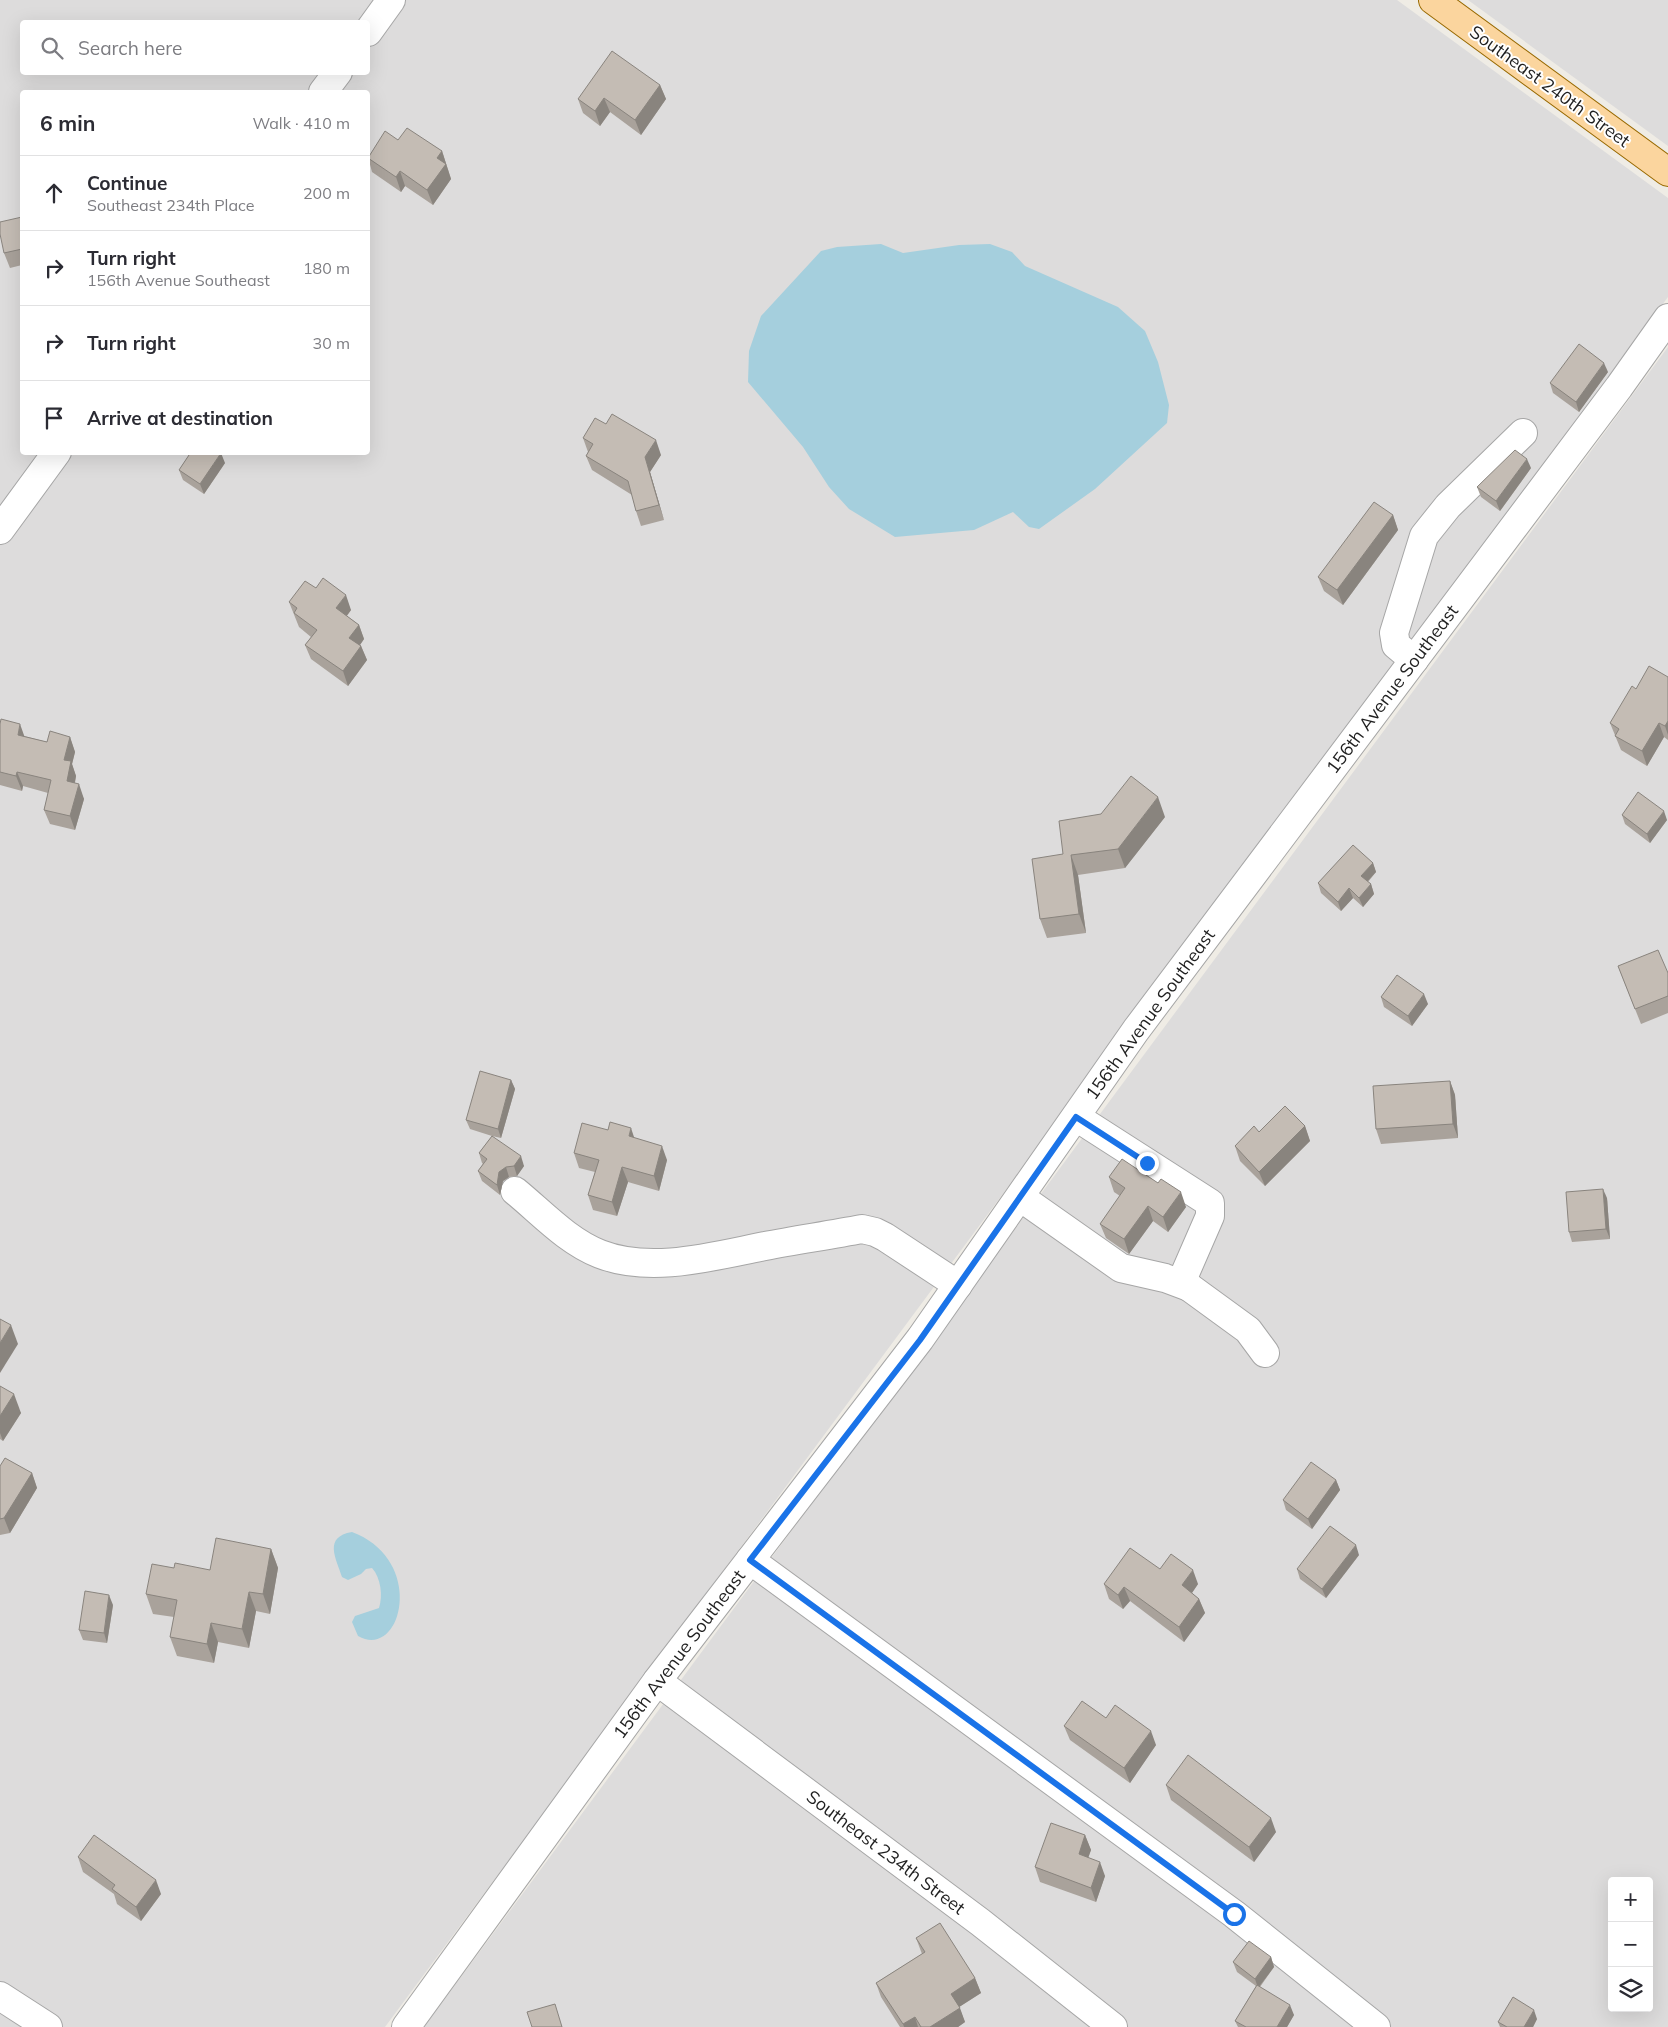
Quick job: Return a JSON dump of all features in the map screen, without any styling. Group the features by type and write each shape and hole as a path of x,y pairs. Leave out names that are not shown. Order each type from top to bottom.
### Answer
{"main road":[{"name":"Southeast 240th Street","path":"1433,0 1668,172"}],"street":[{"path":"370,29 391,0"},
{"path":"324,90 336,75"},
{"name":"156th Avenue Southeast","path":"406,2027 657,1681 920,1340 1147,1016 1619,387 1668,318"},
{"path":"1414,660 1396,645 1394,633 1424,536 1448,506 1523,432"},
{"path":"0,530 55,455"},
{"path":"1076,1117 1210,1204 1210,1216 1184,1278 1189,1287"},
{"path":"515,1191 569,1237 601,1254 632,1262 669,1261 710,1256 862,1229 885,1237 958,1285"},
{"path":"1020,1197 1121,1268 1165,1278 1189,1287 1248,1330 1265,1353"},
{"path":"750,1560 1234,1914 1376,2027"},
{"name":"Southeast 234th Street","path":"657,1681 980,1922 1113,2027"},
{"path":"0,1996 48,2027"}],"shaded area":[{"path":"0,0 1397,0 1668,198 1668,297 385,2027 0,2027"},
{"path":"1468,0 1668,0 1668,146"},
{"path":"1668,347 1668,2027 424,2027"}],"water":[{"path":"881,244 903,253 959,245 990,244 1012,252 1025,266 1118,307 1145,331 1158,362 1169,405 1167,423 1095,489 1039,529 1029,527 1013,512 974,530 895,537 849,509 829,487 803,447 748,382 749,351 761,316 821,251 837,247"},
{"path":"352,1532 376,1546 391,1564 398,1584 400,1604 395,1621 386,1634 373,1640 358,1636 352,1622 355,1616 379,1608 381,1593 375,1572 372,1568 366,1569 361,1574 348,1580 342,1577 335,1556 334,1549 337,1538"}],"building":[{"path":"612,51 660,85 635,120 604,98 595,111 578,99"},
{"path":"407,128 442,151 437,158 446,164 427,190 400,171 396,177 370,159 370,155 385,131 398,140"},
{"path":"20,217 20,249 4,253 0,234 0,222"},
{"path":"1579,344 1604,363 1576,402 1550,383"},
{"path":"612,414 656,440 645,457 659,505 636,511 628,481 586,456 593,444 583,438 595,418 606,424"},
{"path":"1515,450 1527,459 1496,501 1477,487"},
{"path":"189,455 220,455 200,484 179,470"},
{"path":"1374,502 1393,515 1337,590 1318,577"},
{"path":"323,578 346,595 336,608 359,625 349,638 361,646 343,671 305,645 317,630 294,613 297,608 289,602 305,581 316,588"},
{"path":"1649,666 1668,677 1668,721 1665,726 1659,723 1642,751 1615,736 1619,729 1610,723 1632,686 1636,689"},
{"path":"1,719 20,724 18,735 47,742 50,731 70,737 64,760 71,761 67,781 79,784 70,816 44,810 51,780 17,772 16,776 0,772"},
{"path":"1131,776 1158,797 1118,849 1071,855 1079,914 1040,919 1032,859 1063,854 1059,821 1101,814"},
{"path":"1638,792 1664,811 1647,834 1622,815"},
{"path":"1353,845 1373,863 1361,876 1371,884 1359,898 1349,888 1338,902 1318,883"},
{"path":"1658,950 1668,973 1668,996 1635,1009 1618,966"},
{"path":"1397,975 1424,994 1408,1016 1381,997"},
{"path":"480,1071 511,1080 498,1129 466,1120"},
{"path":"1450,1081 1453,1124 1376,1129 1373,1086"},
{"path":"1285,1106 1305,1126 1259,1172 1235,1146 1254,1126 1259,1132"},
{"path":"610,1122 631,1128 629,1136 662,1146 654,1176 622,1167 612,1202 588,1195 599,1160 574,1153 582,1123 608,1130"},
{"path":"492,1136 521,1156 514,1166 506,1167 499,1172 497,1185 478,1171 487,1159 479,1153"},
{"path":"1122,1159 1158,1183 1161,1179 1181,1192 1163,1217 1148,1206 1124,1239 1100,1224 1125,1188 1109,1177"},
{"path":"1603,1189 1606,1229 1569,1232 1566,1192"},
{"path":"0,1319 11,1325 0,1343"},
{"path":"0,1386 14,1394 0,1416"},
{"path":"5,1458 32,1473 4,1518 0,1519 0,1466"},
{"path":"1311,1462 1336,1480 1308,1519 1283,1500"},
{"path":"1330,1526 1356,1545 1322,1589 1297,1569"},
{"path":"216,1538 271,1549 263,1594 249,1592 242,1629 211,1623 207,1644 170,1637 177,1600 146,1594 152,1564 174,1568 175,1563 210,1570"},
{"path":"1130,1548 1160,1569 1171,1554 1193,1570 1182,1585 1199,1599 1179,1627 1124,1587 1118,1595 1104,1584"},
{"path":"85,1591 109,1595 104,1633 79,1630"},
{"path":"1082,1701 1106,1718 1115,1705 1151,1731 1124,1768 1064,1726"},
{"path":"1188,1755 1271,1818 1249,1847 1166,1785"},
{"path":"1051,1823 1085,1835 1079,1854 1100,1862 1091,1888 1035,1867"},
{"path":"94,1835 156,1880 136,1907 112,1889 115,1885 78,1857"},
{"path":"940,1923 975,1978 951,1994 960,2008 930,2027 921,2027 915,2017 903,2024 876,1983 925,1952 916,1938"},
{"path":"1249,1941 1271,1957 1255,1979 1233,1962"},
{"path":"1257,1985 1290,2005 1277,2027 1246,2027 1235,2021"},
{"path":"1513,1997 1534,2010 1524,2027 1507,2027 1498,2022"},
{"path":"555,2004 562,2027 532,2027 527,2012"}],"route":[{"path":"1147,1163 1076,1117 920,1340 750,1560 1234,1914"}]}
